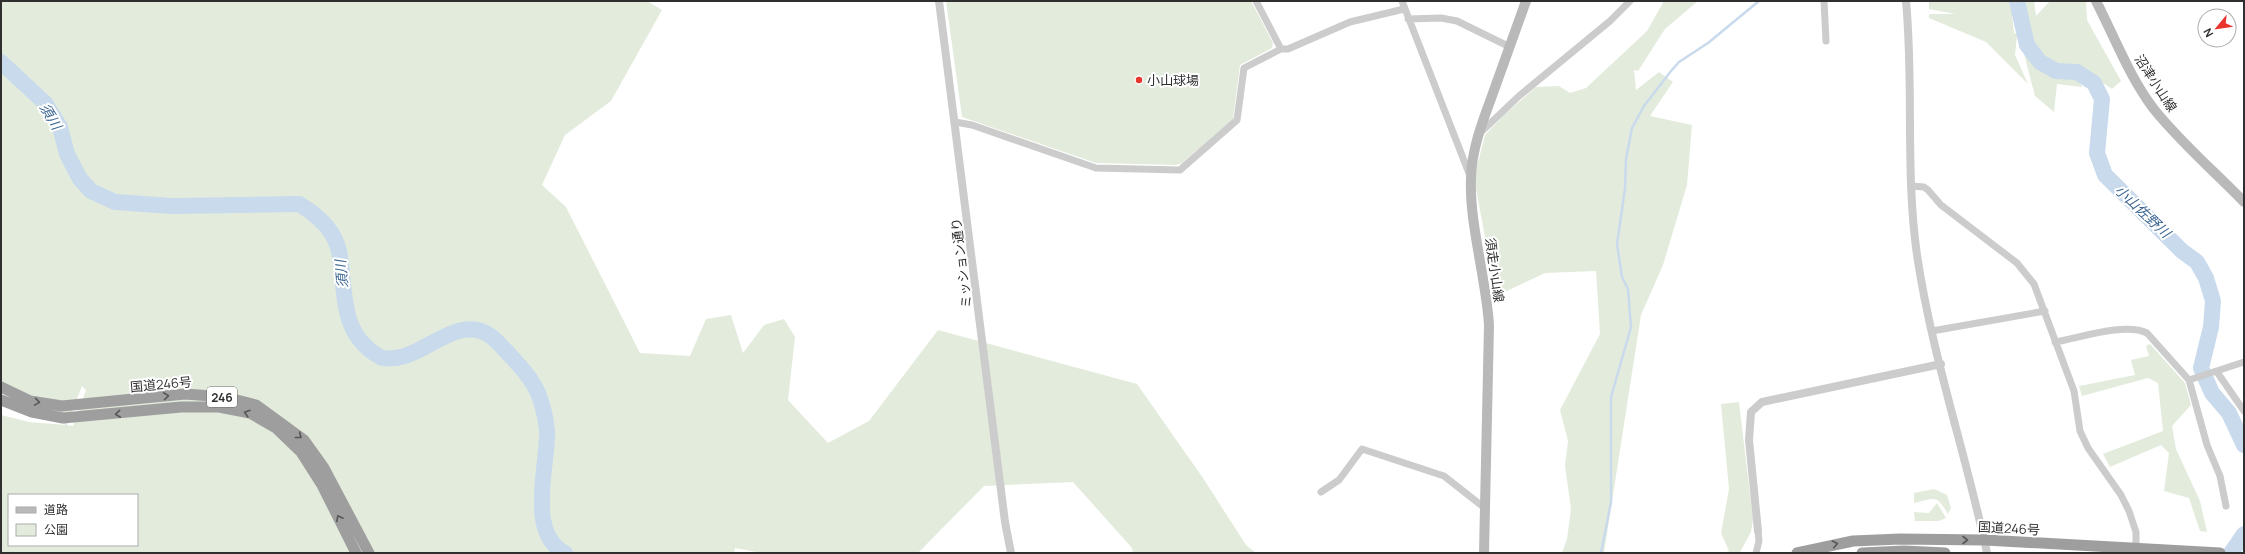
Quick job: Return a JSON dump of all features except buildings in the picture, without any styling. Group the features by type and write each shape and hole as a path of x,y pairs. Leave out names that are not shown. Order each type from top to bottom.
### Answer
{"highway":[{"name":"国道246号","path":"1,387 30,401 62,406 185,394 225,397 256,405 304,440 324,468 369,553"},
{"name":"国道246号","path":"1,400 32,412 63,418 181,407 219,407 250,413 276,428 302,452 322,485 356,553"},
{"name":"国道246号","path":"1797,553 1853,541 1985,540 2136,551 2220,553"},
{"path":"1862,553 1904,551 1945,553"}],"main road":[{"name":"須走小山線","path":"1484,553 1489,325 1487,297 1472,204 1472,158 1478,134 1526,1"},
{"name":"沼津小山線","path":"2096,1 2132,73 2153,107 2169,126 2244,202"}],"street":[{"name":"ミッション通り","path":"939,1 1005,522 1011,553"},
{"path":"1256,1 1280,49"},
{"path":"1402,1 1471,178"},
{"path":"1478,134 1519,96 1610,21 1630,1"},
{"path":"1824,1 1826,41"},
{"path":"1906,1 1910,37 1911,186 1917,255 1932,331 1987,553"},
{"path":"955,122 972,125 1096,168 1180,170 1237,120 1244,68 1280,49 1288,49 1350,22 1404,9"},
{"path":"1408,19 1441,18 1456,21 1510,47"},
{"path":"1911,186 1924,187 1928,190 1941,205 2017,263 2034,284 2074,392 2080,431 2088,448 2121,495 2129,511 2136,532 2136,551"},
{"path":"1932,331 2045,311"},
{"path":"2056,342 2120,330 2141,330 2147,333 2191,380 2207,445 2220,476 2226,506"},
{"path":"2191,380 2244,362"},
{"path":"1756,553 1759,541 1749,440 1751,412 1762,402 1941,364"},
{"path":"2215,373 2243,407"},
{"path":"1321,492 1339,480 1362,448 1444,476 1486,509"}],"green space":[{"path":"1,1 647,1 662,10 611,101 565,135 542,185 566,207 640,353 690,356 706,319 731,315 743,353 764,325 784,319 795,337 788,400 828,443 869,421 938,330 1137,384 1203,478 1246,545 1256,553 1133,553 1132,548 1073,482 984,486 918,553 762,553 735,548 734,553 1,553 1,415 29,422 66,425 1,389","holes":["82,386 86,390 73,426 67,425"]},
{"path":"946,1 1251,1 1273,43 1272,48 1240,65 1233,119 1182,163 1176,165 1096,163 962,117"},
{"path":"1664,1 1698,1 1665,29 1638,71 1634,70 1636,90 1659,72 1673,82 1650,116 1692,125 1687,185 1663,265 1641,315 1604,553 1562,553 1567,539 1571,509 1565,466 1568,441 1560,410 1600,334 1596,271 1545,273 1496,296 1474,178 1485,135 1503,116 1536,87 1559,86 1570,93 1586,88 1647,31"},
{"path":"1929,1 2034,1 2036,16 2050,1 2086,1 2087,20 2121,81 2112,89 2075,64 2082,87 2057,84 2054,112 2035,96 2011,4 2014,33 2017,34 2015,55 2028,84 1986,42 1929,18 1929,14 1955,14 1929,9"},
{"path":"2150,344 2185,383 2191,405 2172,426 2176,449 2200,501 2207,532 2200,531 2189,498 2164,491 2169,453 2161,445 2110,467 2103,454 2163,431 2158,383 2148,378 2082,396 2079,386 2135,375 2131,360 2149,356 2146,346"},
{"path":"1739,402 1753,519 1751,532 1740,552 1724,553 1729,551 1721,533 1729,489 1721,404"},
{"path":"1934,489 1947,495 1951,508 1948,514 1941,503 1935,499 1914,503 1914,493"},
{"path":"1937,503 1946,518 1939,521 1915,521 1914,512 1929,513"}],"waterway":[{"path":"1601,553 1611,502 1611,397 1631,327 1628,289 1622,277 1617,244 1625,189 1626,159 1632,128 1644,106 1679,62 1708,43 1759,1"},
{"name":"小山佐野川","path":"2017,1 2027,45 2040,62 2056,71 2077,72 2094,83 2102,99 2097,153 2105,175 2182,251 2197,262 2206,278 2213,301 2211,327 2201,368 2212,393 2229,413 2244,445"},
{"name":"須川","path":"1,62 45,103 60,127 67,154 80,179 91,191 115,202 172,206 299,204 312,212 329,229 337,243 344,296 351,324 357,337 368,348 382,358 394,358 406,355 443,337 467,329 480,331 492,337 524,371 535,387 539,397 545,417 547,431 542,515 546,530 553,543 565,553"},
{"name":"小山佐野川","path":"2231,553 2244,534"}],"place":[{"name":"小山球場","path":"1139,80"}]}
